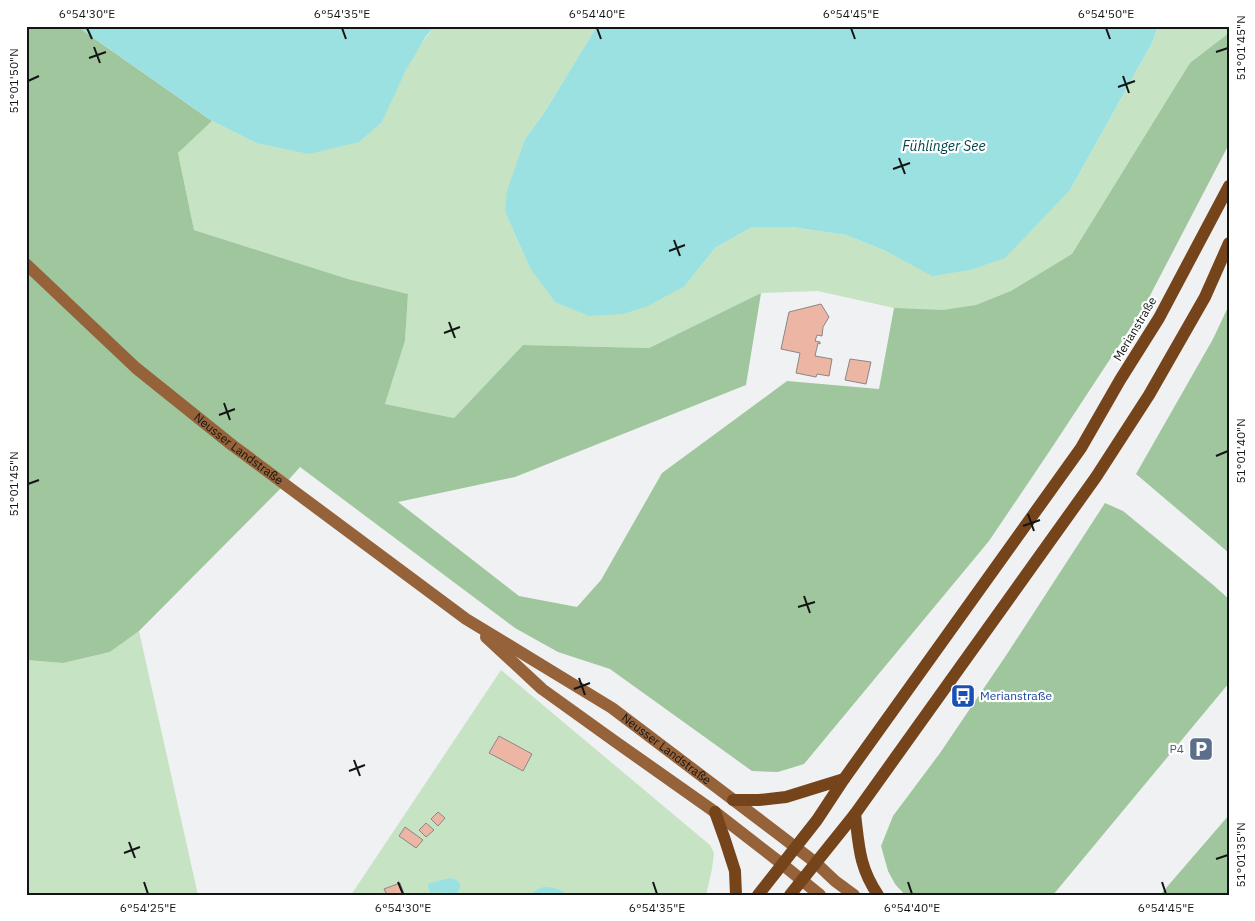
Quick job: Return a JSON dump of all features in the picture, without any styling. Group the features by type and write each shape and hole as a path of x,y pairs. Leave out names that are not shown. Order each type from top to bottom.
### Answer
{"main road":[{"name":"Merianstraße","path":"758,895 817,820 844,779 1081,448 1120,380 1159,318 1229,186"},
{"path":"790,895 855,814 1112,452 1149,394 1205,297 1229,243"},
{"name":"Neusser Landstraße","path":"26,264 136,368 232,444 466,619 612,708 796,847 835,882 854,895"},
{"name":"Neusser Landstraße","path":"466,619 542,689 715,812 820,895"},
{"path":"733,800 786,797 844,779"},
{"path":"715,812 735,871 736,895"},
{"path":"855,814 860,857 870,883 878,895"}],"green space":[{"path":"26,26 79,26 212,121 178,153 194,230 348,279 408,294 405,341 385,404 454,418 523,345 649,348 761,293 746,385 515,477 398,502 519,596 577,607 601,580 662,473 787,381 879,389 894,308 943,310 976,305 1011,291 1072,254 1190,63 1229,33 1229,144 1143,309 989,541 804,764 778,772 752,771 610,669 558,652 515,628 300,467 139,631 110,652 63,663 26,660"},
{"path":"435,26 597,26 544,113 525,139 505,212 530,268 685,286 715,248 752,227 792,227 846,235 886,251 1070,190 1152,43 1158,26 1229,26 1229,35 1099,260 932,348 894,308 818,291 761,293 649,348 523,345 454,418 385,404 405,341 408,294 348,279 194,230 178,153 212,121 256,143 382,122 412,60"},
{"path":"1229,305 1229,553 1136,474 1213,339"},
{"path":"1105,503 1123,511 1229,599 1229,683 1053,895 905,895 895,884 888,871 881,846 893,816 940,753"},
{"path":"139,631 198,895 26,895 26,660 63,663 110,652"},
{"path":"501,670 710,845 714,853 706,895 351,895"},
{"path":"1229,815 1229,895 1160,895"}],"water":[{"path":"79,26 435,26 426,36 406,70 382,122 359,142 309,154 256,143 212,121"},
{"name":"Fühlinger See","path":"597,26 1158,26 1152,43 1070,190 1005,258 970,270 932,276 886,251 846,235 792,227 752,227 715,248 685,286 646,307 622,314 589,316 555,302 530,268 505,212 507,191 525,139 544,113"},
{"path":"450,878 457,880 460,884 455,895 443,895 441,892 431,893 429,891 428,885 430,883"},
{"path":"543,887 556,888 567,895 530,895"}],"building":[{"path":"821,304 829,317 823,327 822,336 817,335 815,341 820,342 820,344 818,343 815,356 832,359 829,376 817,374 816,377 796,373 800,353 781,349 789,312"},
{"path":"850,359 871,362 866,384 845,380"},
{"path":"499,736 532,754 523,771 489,753"},
{"path":"438,812 445,818 438,826 431,819"},
{"path":"426,823 434,830 426,837 419,830"},
{"path":"405,827 423,840 416,848 399,836"},
{"path":"400,883 404,894 387,895 384,889"}],"place":[{"name":"Merianstraße","path":"963,696"},
{"name":"P4","path":"1201,749"}]}
